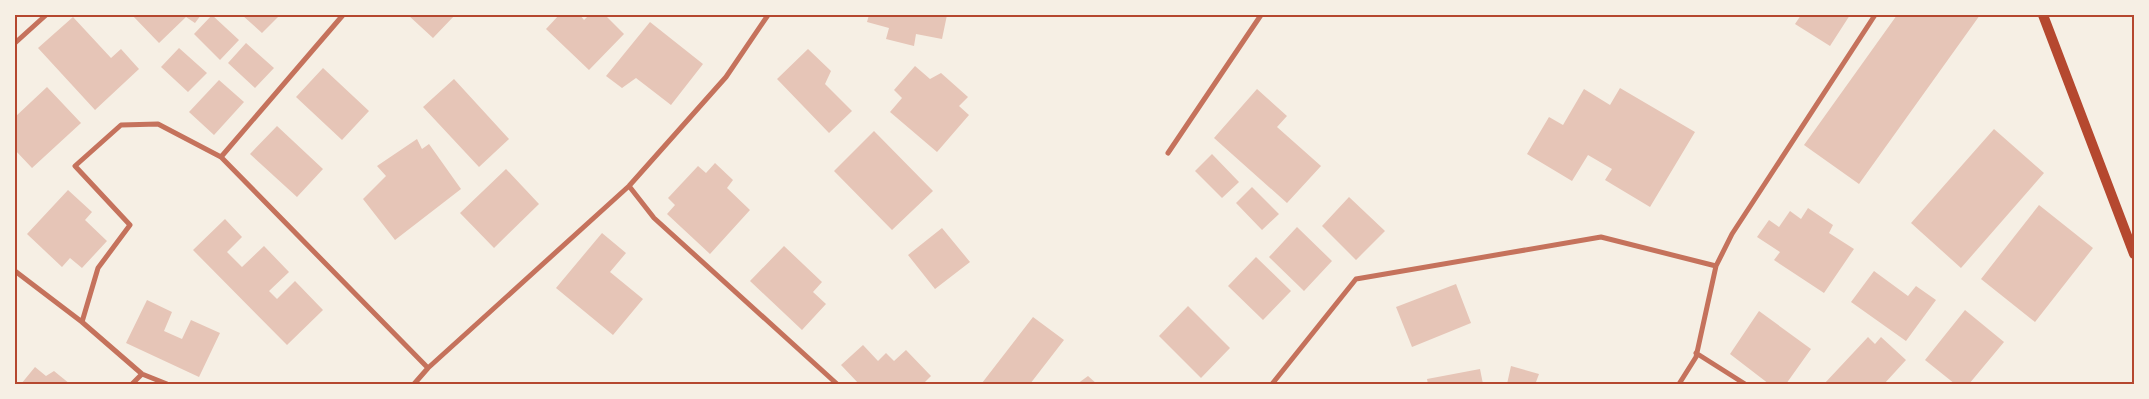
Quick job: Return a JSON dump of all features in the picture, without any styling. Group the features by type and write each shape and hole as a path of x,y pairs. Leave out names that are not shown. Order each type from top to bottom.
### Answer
{"main road":[{"path":"2043,15 2134,254"}],"street":[{"path":"15,43 46,15"},
{"path":"221,157 343,15"},
{"path":"414,384 428,368 629,186 726,77 768,15"},
{"path":"1168,153 1261,15"},
{"path":"1679,384 1696,353 1716,266 1732,234 1875,15"},
{"path":"82,322 98,268 130,225 75,166 121,125 158,124 221,157 428,368"},
{"path":"629,186 654,218 837,384"},
{"path":"1272,384 1356,279 1601,237 1716,266"},
{"path":"15,271 82,322 142,374 167,384"},
{"path":"1696,353 1745,384"},
{"path":"132,384 142,374"}],"building":[{"path":"132,15 201,15 195,23 186,17 159,43"},
{"path":"212,15 239,40 220,60 194,34"},
{"path":"242,15 280,15 262,33"},
{"path":"408,15 455,15 433,38"},
{"path":"559,15 580,15 584,20 589,15 605,15 624,34 589,70 546,29"},
{"path":"869,15 947,15 942,39 916,34 914,46 886,39 889,28 867,22"},
{"path":"1801,15 1850,15 1830,46 1795,24"},
{"path":"1897,15 1980,15 1859,184 1804,145"},
{"path":"73,17 111,58 121,49 139,69 95,110 38,48"},
{"path":"650,22 703,64 671,105 636,78 622,88 606,76"},
{"path":"246,43 274,68 255,88 228,63"},
{"path":"179,48 207,73 188,92 161,67"},
{"path":"808,49 831,71 825,84 852,111 829,133 777,79"},
{"path":"915,66 930,79 941,73 968,97 959,106 969,115 937,152 890,112 902,98 894,90"},
{"path":"323,68 369,111 342,140 296,97"},
{"path":"454,79 509,139 479,167 423,107"},
{"path":"219,80 244,102 214,135 189,112"},
{"path":"47,87 81,123 32,168 15,150 15,117"},
{"path":"1620,88 1695,132 1650,207 1605,180 1612,169 1588,155 1572,181 1527,154 1549,117 1563,125 1584,89 1610,105"},
{"path":"1257,89 1287,116 1277,127 1321,166 1287,203 1214,138"},
{"path":"277,126 323,169 297,197 250,154"},
{"path":"1994,129 2044,173 1961,268 1911,223"},
{"path":"874,131 933,191 892,230 834,171"},
{"path":"417,139 422,149 429,144 461,189 395,240 363,199 386,176 377,166"},
{"path":"1212,154 1239,182 1222,198 1195,171"},
{"path":"715,163 733,180 727,188 750,210 710,254 667,214 675,205 668,198 698,166 706,173"},
{"path":"506,169 539,204 494,248 460,213"},
{"path":"1252,187 1279,214 1262,230 1236,203"},
{"path":"68,190 92,212 85,220 107,241 82,268 70,258 62,267 27,234"},
{"path":"1349,197 1385,231 1356,260 1322,226"},
{"path":"2039,205 2093,248 2035,322 1981,279"},
{"path":"1808,208 1833,225 1829,233 1854,249 1824,293 1774,260 1780,252 1757,237 1769,220 1779,227 1790,211 1801,219"},
{"path":"225,219 242,237 227,252 242,267 264,246 289,272 269,291 277,299 295,281 323,310 287,345 193,250"},
{"path":"1297,227 1332,261 1304,291 1269,257"},
{"path":"942,228 970,262 935,289 908,255"},
{"path":"602,233 626,253 610,272 643,299 613,335 556,288"},
{"path":"784,246 822,282 813,292 826,304 802,330 750,281"},
{"path":"1256,257 1291,291 1263,320 1228,286"},
{"path":"1874,271 1908,296 1916,286 1936,300 1906,341 1851,302"},
{"path":"1456,284 1471,323 1412,347 1396,307"},
{"path":"147,300 172,312 164,331 182,339 191,320 220,333 199,377 126,343"},
{"path":"1188,306 1230,348 1201,378 1159,336"},
{"path":"1965,310 2004,342 1969,384 1955,384 1925,360"},
{"path":"1759,311 1811,349 1786,384 1769,384 1730,354"},
{"path":"1033,317 1064,340 1030,384 982,383"},
{"path":"1868,337 1875,344 1881,337 1906,360 1884,384 1824,384"},
{"path":"863,345 878,361 886,353 894,361 906,350 931,376 923,384 859,384 841,365"},
{"path":"1511,366 1539,374 1536,382 1540,384 1507,384"},
{"path":"35,367 46,376 54,371 70,384 21,384"},
{"path":"1480,369 1483,384 1428,384 1427,379"},
{"path":"1088,376 1097,384 1077,384"}]}
